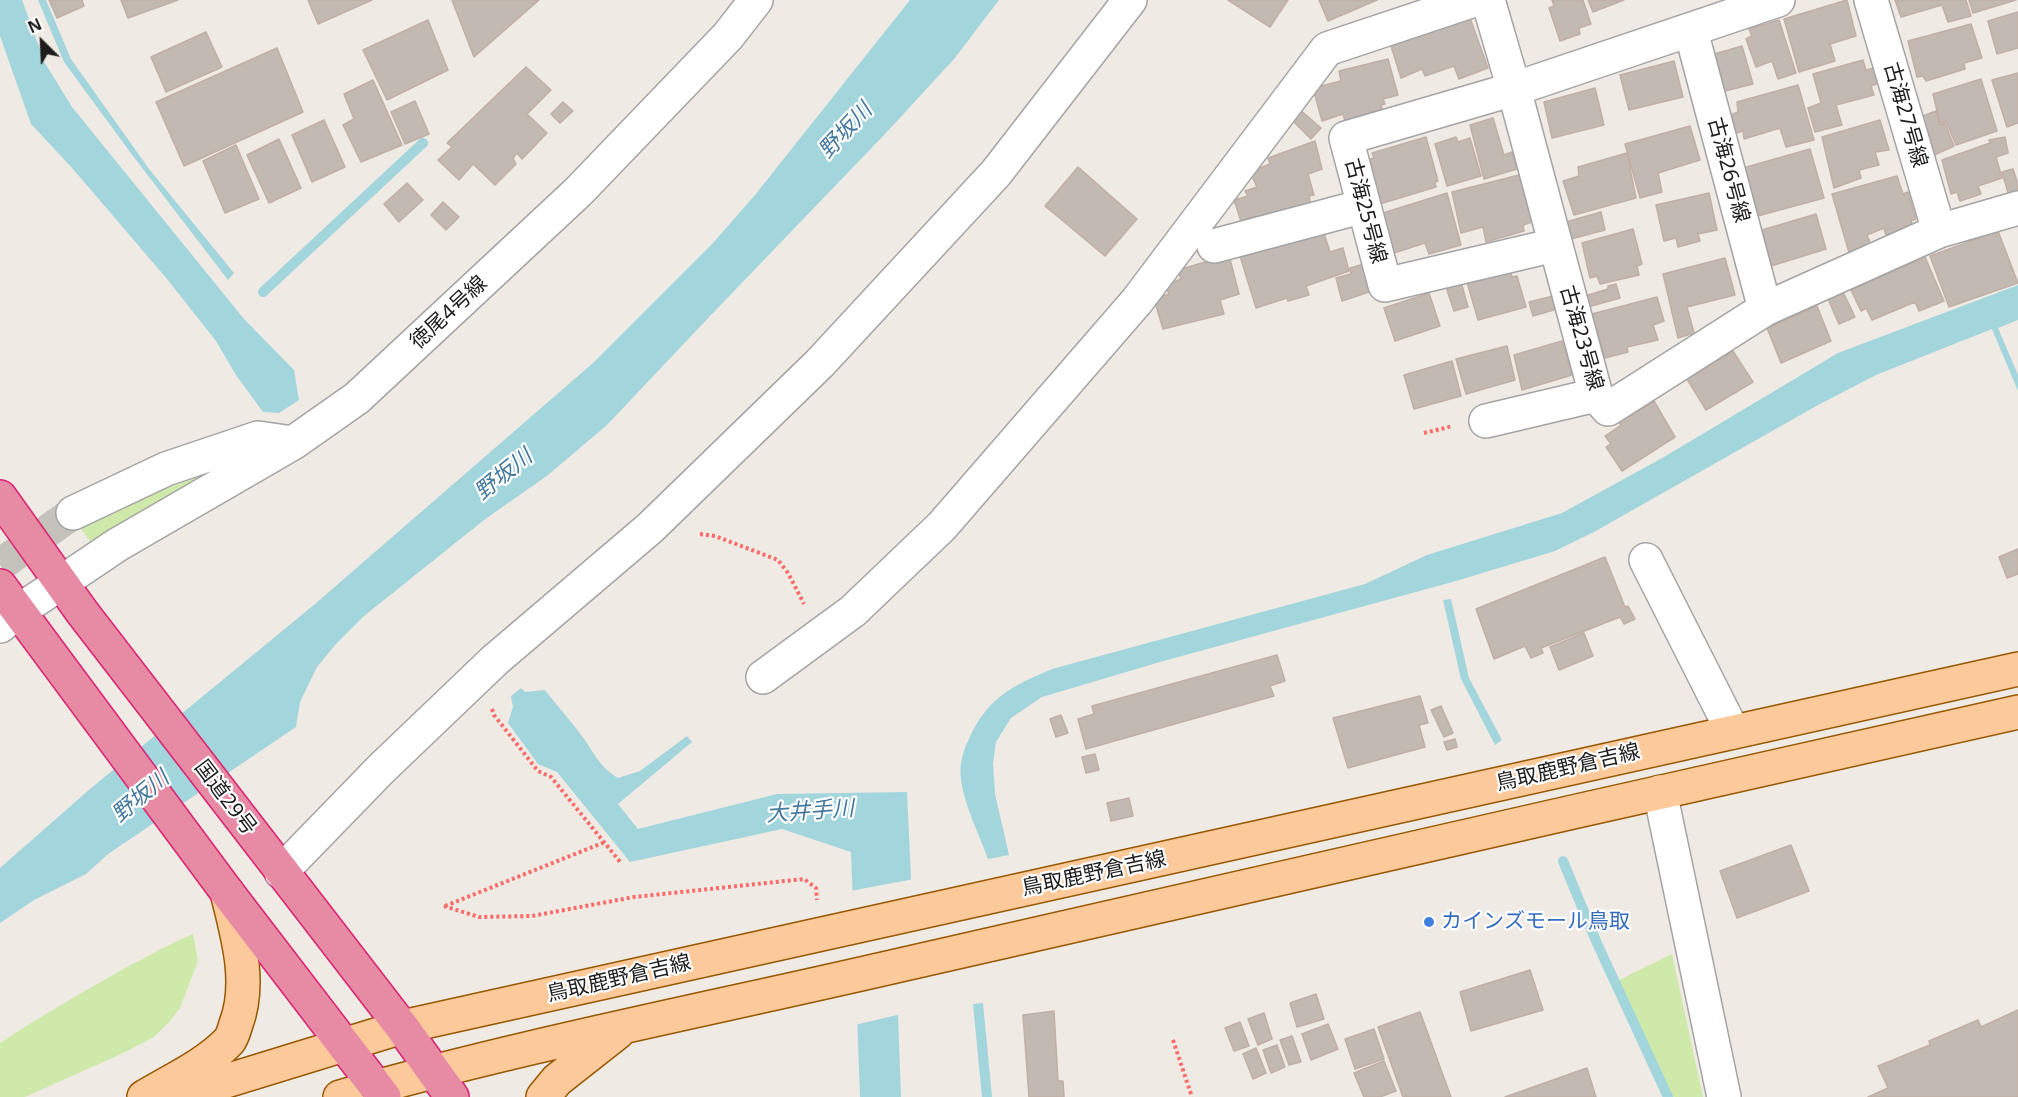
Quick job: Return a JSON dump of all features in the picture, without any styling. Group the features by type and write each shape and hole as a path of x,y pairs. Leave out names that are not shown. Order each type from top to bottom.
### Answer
{"highway":[{"name":"国道29号","path":"0,497 82,612 402,1027 452,1097"},
{"path":"6,607 43,645 380,1092"}],"main road":[{"name":"鳥取鹿野倉吉線","path":"174,1097 402,1027 2018,669"},
{"name":"鳥取鹿野倉吉線","path":"340,1097 380,1092 432,1071 626,1025 837,980 2018,712"},
{"path":"144,1097 212,1056 231,1039 240,1015 243,980 240,944 222,885"},
{"path":"543,1097 556,1080 626,1025"}],"street":[{"name":"徳尾4号線","path":"6,607 61,582 117,545 293,443 357,398 578,192 728,36 756,0"},
{"path":"281,872 381,769 495,660 650,528 820,363 996,173 1130,0"},
{"path":"763,677 853,611 942,526 1137,302 1327,49 1474,0"},
{"name":"古海23号線","path":"1488,0 1596,395 1608,409 1765,309 1939,231 2018,208"},
{"path":"1514,89 1778,0"},
{"name":"古海27号線","path":"1871,0 1939,231"},
{"name":"古海26号線","path":"1691,31 1765,309"},
{"name":"古海25号線","path":"1514,89 1346,138 1385,285 1555,245"},
{"path":"1214,246 1364,206"},
{"path":"1486,421 1596,395"},
{"path":"73,513 166,469 258,438 293,443"},
{"path":"1646,560 1733,732"},
{"path":"1660,792 1724,1097"}],"path":[{"path":"700,534 715,536 778,560 788,573 822,633"},
{"path":"495,660 491,704 494,715 538,771 551,777 621,863"},
{"path":"604,842 444,906 479,917 532,916 634,897 804,879 816,888 827,932"},
{"path":"1173,1040 1192,1097"}],"green space":[{"path":"255,456 94,547 80,527 162,490"},
{"path":"193,934 198,961 180,1008 154,1037 25,1097 0,1097 0,1043 111,976"},
{"path":"1672,954 1703,1097 1670,1097 1615,982"}],"water":[{"path":"0,0 22,0 45,63 72,107 244,319 294,370 299,400 279,413 263,412 236,375 216,341 167,279 73,169 31,124 0,36"},
{"path":"38,0 46,0 71,59 149,169 234,273 228,280 64,62"},
{"name":"野坂川","path":"910,0 999,0 954,59 885,134 607,425 548,475 484,520 364,616 336,644 317,667 300,702 296,727 108,854 86,874 34,900 0,923 0,868 90,789 315,604 593,363 713,243 755,195"},
{"path":"2018,285 2018,320 1998,328 2018,375 2018,391 1992,329 1876,375 1818,405 1594,532 1555,551 1042,697 1011,718 996,742 993,763 995,794 1009,855 988,859 965,799 961,779 963,753 984,713 1002,695 1025,681 1052,669 1365,584 1427,555 1562,513 1664,457 1838,353"},
{"path":"1451,599 1469,678 1502,740 1495,745 1461,679 1443,600"},
{"name":"大井手川","path":"521,688 525,692 545,690 602,765 618,778 640,771 687,736 692,742 618,804 638,829 777,794 907,792 911,877 898,1015 901,1097 860,1097 851,852 782,829 630,862 557,772 538,764 508,723 513,707 511,696"},
{"path":"983,1003 992,1097 982,1097 973,1004"}],"pier":[{"path":"914,879 901,1014 855,1025 850,891"}],"building":[{"path":"49,0 82,0 84,6 57,18"},
{"path":"121,0 178,0 128,18"},
{"path":"308,0 372,0 318,24"},
{"path":"452,0 539,0 474,57"},
{"path":"1228,0 1288,0 1270,27"},
{"path":"1319,0 1377,0 1328,21"},
{"path":"1552,0 1583,0 1591,24 1579,28 1580,34 1560,41 1549,8 1554,6"},
{"path":"1588,0 1624,0 1593,12"},
{"path":"1847,0 1856,36 1830,44 1835,61 1799,72 1784,19"},
{"path":"1895,0 1966,0 1971,16 1948,22 1942,5 1901,17"},
{"path":"1969,0 2016,0 1973,13"},
{"path":"2018,12 2018,48 1997,54 1988,21"},
{"path":"1470,18 1488,68 1459,79 1454,66 1425,76 1422,69 1401,78 1391,46"},
{"path":"428,20 448,70 387,100 363,50"},
{"path":"1779,20 1796,73 1778,79 1772,61 1756,67 1746,39 1752,36 1749,29"},
{"path":"1971,24 1982,58 1964,63 1965,69 1926,81 1923,76 1917,77 1908,41"},
{"path":"206,32 222,67 166,92 151,57"},
{"path":"1742,46 1753,84 1721,92 1711,55"},
{"path":"277,48 303,112 184,166 156,102"},
{"path":"1388,59 1398,95 1383,99 1385,104 1381,105 1382,109 1345,121 1343,114 1322,121 1313,88 1341,81 1339,71"},
{"path":"1863,60 1866,70 1874,68 1879,83 1871,86 1874,95 1836,105 1842,125 1815,132 1808,108 1821,103 1813,74"},
{"path":"1674,61 1683,97 1629,110 1620,75"},
{"path":"526,67 551,90 527,114 547,133 522,159 517,153 513,158 516,164 495,185 473,164 459,180 438,160 452,147 447,143"},
{"path":"2018,73 2018,123 2007,127 1992,80"},
{"path":"1981,79 1997,131 1956,145 1946,121 1940,123 1933,94"},
{"path":"373,80 402,145 361,162 343,125 354,119 344,94"},
{"path":"1798,85 1814,140 1786,147 1780,128 1744,139 1743,131 1733,134 1728,116 1738,112 1737,102"},
{"path":"1595,88 1604,125 1552,138 1544,102"},
{"path":"415,101 429,134 405,144 391,112"},
{"path":"563,102 573,111 560,123 551,114"},
{"path":"1299,109 1321,128 1311,139 1291,119"},
{"path":"1936,111 1940,125 1945,123 1954,146 1932,156 1920,117"},
{"path":"1493,118 1504,155 1512,152 1517,169 1484,179 1470,125"},
{"path":"324,120 345,167 312,182 292,135"},
{"path":"1880,120 1889,150 1875,152 1879,165 1859,170 1861,178 1834,188 1822,137"},
{"path":"1690,126 1700,160 1658,173 1662,192 1640,198 1625,144"},
{"path":"1426,137 1438,181 1435,182 1436,187 1373,206 1361,162 1374,158 1372,153"},
{"path":"1456,137 1458,142 1470,138 1481,176 1447,186 1435,144"},
{"path":"2005,137 2008,153 1996,157 2002,178 1978,186 1981,194 1960,201 1957,192 1951,194 1942,160 1990,143 1989,140"},
{"path":"279,139 301,188 269,203 247,155"},
{"path":"1315,141 1322,169 1308,174 1314,195 1309,196 1311,205 1254,222 1253,216 1241,221 1234,200 1248,196 1245,191 1257,187 1250,172 1270,164 1268,158"},
{"path":"236,145 259,199 225,213 203,161"},
{"path":"1810,149 1824,198 1754,217 1743,168"},
{"path":"1627,153 1636,198 1574,215 1563,181 1579,176 1578,167"},
{"path":"1078,167 1137,219 1105,256 1045,206"},
{"path":"2013,169 2018,184 2018,194 2009,196 2002,172"},
{"path":"1519,175 1532,222 1523,225 1524,231 1486,242 1483,227 1461,233 1452,192"},
{"path":"1897,176 1903,194 1908,192 1916,219 1911,221 1913,227 1887,239 1884,228 1867,235 1872,247 1850,256 1832,194"},
{"path":"407,183 423,200 399,222 384,204"},
{"path":"1447,193 1461,245 1429,254 1425,243 1394,253 1383,213"},
{"path":"1709,193 1717,230 1698,234 1700,241 1678,247 1676,238 1664,241 1656,205"},
{"path":"443,202 459,217 446,230 431,215"},
{"path":"1601,212 1605,230 1571,239 1566,222"},
{"path":"1816,214 1826,249 1771,266 1762,230"},
{"path":"1633,229 1642,264 1637,266 1639,275 1600,284 1597,276 1590,278 1582,243"},
{"path":"1323,230 1330,252 1343,248 1349,271 1306,286 1309,295 1288,301 1287,298 1256,308 1240,256"},
{"path":"1998,231 2018,283 1949,307 1930,256"},
{"path":"1229,255 1239,294 1220,300 1224,314 1163,329 1154,299 1169,294 1165,285 1181,279 1178,270"},
{"path":"1925,257 1944,301 1919,311 1915,302 1872,320 1866,308 1861,311 1851,290"},
{"path":"1725,258 1735,295 1687,307 1694,333 1678,338 1663,274"},
{"path":"1364,264 1372,291 1342,301 1336,278 1351,274 1350,268"},
{"path":"1510,270 1512,277 1517,276 1526,307 1478,320 1467,282"},
{"path":"1461,282 1468,307 1454,311 1446,287"},
{"path":"1616,284 1620,298 1588,307 1585,296"},
{"path":"1843,292 1855,317 1839,324 1828,299"},
{"path":"1429,293 1440,326 1395,341 1384,308"},
{"path":"1553,296 1557,309 1533,316 1529,302"},
{"path":"1657,297 1664,321 1653,325 1658,340 1627,347 1628,352 1605,358 1592,314"},
{"path":"1817,306 1831,341 1781,363 1767,328"},
{"path":"1562,341 1572,375 1522,390 1514,355"},
{"path":"1507,346 1515,380 1466,394 1456,359"},
{"path":"1733,351 1753,382 1706,410 1687,379"},
{"path":"1452,361 1461,396 1414,409 1404,375"},
{"path":"1654,401 1675,437 1622,471 1606,447 1611,444 1605,436 1621,425 1619,422"},
{"path":"2018,549 2018,574 2007,578 1999,557"},
{"path":"1605,557 1625,607 1628,606 1635,619 1624,624 1620,617 1541,648 1543,653 1531,658 1525,646 1494,659 1476,609"},
{"path":"1584,633 1593,656 1559,670 1550,647"},
{"path":"1277,655 1285,681 1270,686 1274,696 1086,749 1078,719 1094,714 1092,706"},
{"path":"1420,696 1428,723 1419,725 1425,747 1348,768 1333,718"},
{"path":"1441,706 1453,733 1444,737 1431,710"},
{"path":"1061,715 1068,733 1056,737 1050,719"},
{"path":"1455,739 1457,747 1447,750 1444,742"},
{"path":"1095,754 1099,770 1086,773 1082,757"},
{"path":"1129,798 1133,816 1111,821 1107,803"},
{"path":"1791,845 1809,891 1737,918 1720,871"},
{"path":"1530,970 1543,1010 1471,1031 1460,992"},
{"path":"1316,994 1324,1019 1297,1027 1290,1003"},
{"path":"2018,1010 2018,1097 1868,1097 1888,1088 1878,1066 1930,1045 1929,1041 1978,1020 1981,1027"},
{"path":"1054,1011 1058,1081 1063,1081 1064,1097 1029,1097 1023,1015"},
{"path":"1420,1012 1451,1097 1403,1097 1378,1027"},
{"path":"1264,1013 1272,1039 1258,1045 1248,1019"},
{"path":"1240,1022 1249,1046 1234,1051 1225,1028"},
{"path":"1328,1024 1338,1049 1311,1060 1302,1034"},
{"path":"1374,1029 1384,1059 1355,1069 1345,1039"},
{"path":"1292,1036 1301,1062 1289,1065 1280,1040"},
{"path":"1277,1045 1285,1067 1271,1073 1263,1050"},
{"path":"1256,1048 1266,1073 1253,1079 1243,1054"},
{"path":"1384,1061 1396,1091 1380,1097 1364,1097 1354,1073"},
{"path":"1587,1068 1596,1097 1505,1097"}],"waterway":[{"path":"263,292 423,143"},
{"path":"1563,861 1596,941 1668,1097"}],"tunnel":[{"path":"0,565 73,513"}],"place":[{"name":"カインズモール鳥取","path":"1429,922"}]}
